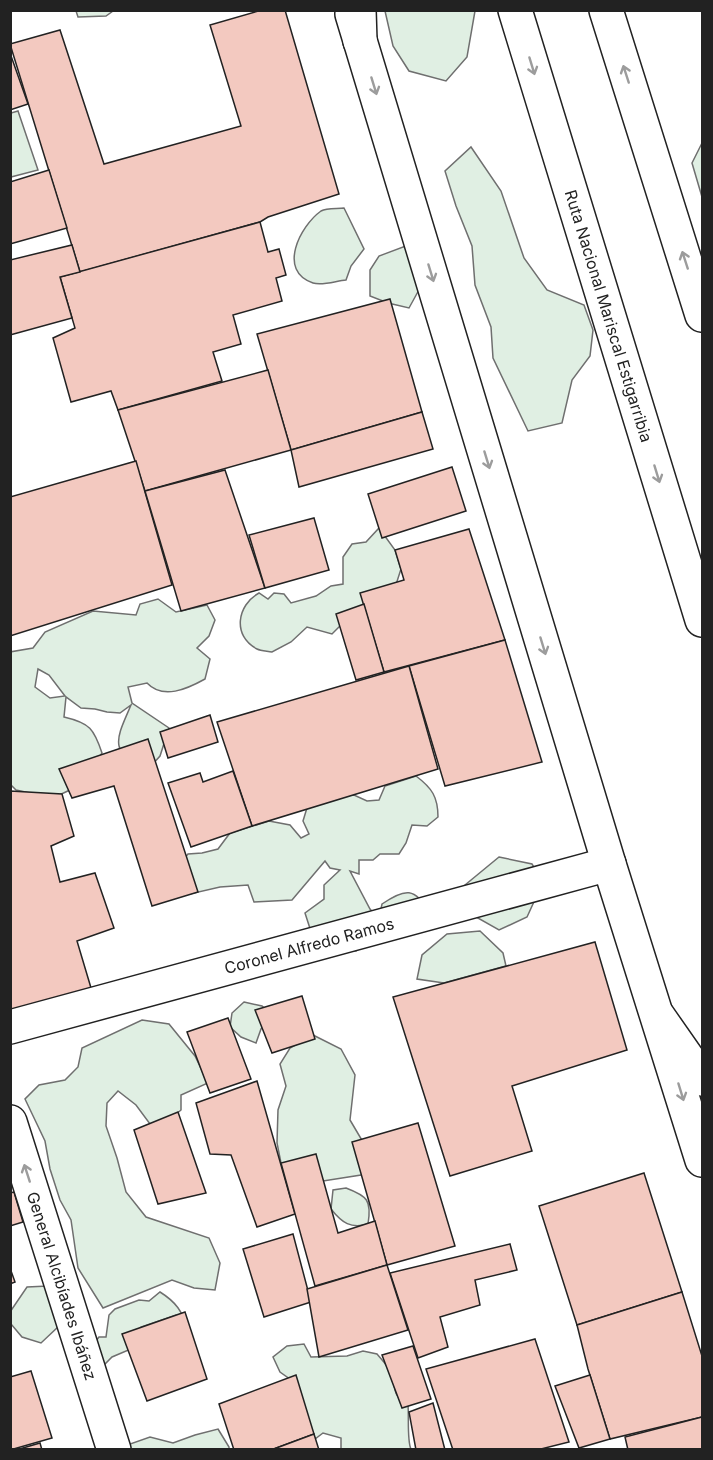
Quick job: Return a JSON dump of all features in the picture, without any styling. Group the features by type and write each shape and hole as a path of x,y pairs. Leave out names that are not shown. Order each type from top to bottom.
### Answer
{"main road":[{"name":"Ruta Nacional Mariscal Estigarribia","path":"515,10 702,620"},
{"path":"606,10 702,315"},
{"path":"356,21 609,864 702,1160"},
{"name":"Coronel Alfredo Ramos","path":"10,1028 609,864"},
{"path":"658,1016 702,1079"},
{"name":"General Alcibíades Ibáñez","path":"10,1122 114,1449"}],"green space":[{"path":"76,10 113,11 106,16 78,17"},
{"path":"385,11 475,11 467,57 446,81 409,71 393,46"},
{"path":"18,111 38,170 11,177 11,113"},
{"path":"702,143 702,197 692,163"},
{"path":"471,147 501,191 524,258 547,290 584,305 593,330 590,356 572,380 562,423 528,431 493,358 491,327 475,285 472,246 445,171"},
{"path":"344,208 364,249 351,266 346,280 325,284 313,283 302,277 296,269 294,259 300,237 313,218 321,211"},
{"path":"411,244 420,288 409,308 370,296 370,270 379,256"},
{"path":"379,528 395,550 401,569 393,594 355,611 332,634 307,627 291,642 272,652 259,650 249,643 241,629 240,621 246,605 252,598 259,593 268,599 274,593 284,594 291,603 316,596 331,586 343,584 343,557 352,544 366,542"},
{"path":"158,599 176,612 207,605 215,620 209,636 197,648 210,659 205,679 183,689 168,692 153,688 147,683 128,687 132,703 169,728 160,756 143,775 132,766 120,750 119,735 131,705 120,713 107,712 81,708 66,697 64,717 90,728 102,753 91,772 72,789 53,798 16,790 11,785 10,652 33,648 45,632 93,611 136,615 140,604","holes":["38,669 49,675 65,696 50,698 35,687"]},
{"path":"416,776 433,794 438,817 427,826 412,825 406,843 399,854 380,854 373,860 359,860 359,874 350,871 370,909 379,919 382,904 403,893 419,898 430,913 376,937 356,951 315,944 305,913 324,899 324,885 340,870 330,868 325,861 292,900 254,902 248,885 220,887 190,894 177,867 188,854 218,849 230,833 269,821 290,825 301,838 309,834 303,821 310,798 354,795 367,801 379,800 385,786"},
{"path":"499,857 532,864 543,882 527,917 499,930 469,913 465,885"},
{"path":"480,931 503,953 506,966 444,983 417,979 422,955 447,934"},
{"path":"244,1002 262,1006 273,1016 261,1029 256,1043 241,1037 230,1027 232,1013"},
{"path":"142,1020 169,1024 195,1056 208,1083 181,1095 181,1110 167,1122 150,1124 136,1105 118,1091 107,1103 106,1126 126,1192 146,1217 209,1238 220,1263 215,1290 194,1288 172,1280 103,1308 78,1268 71,1220 60,1200 50,1169 45,1141 25,1099 39,1085 65,1080 78,1067 82,1048"},
{"path":"313,1035 341,1049 355,1075 350,1120 373,1159 361,1175 323,1181 309,1177 281,1163 277,1143 278,1110 286,1086 280,1064 290,1048"},
{"path":"346,1188 366,1200 369,1209 368,1224 357,1226 347,1224 331,1209 333,1190"},
{"path":"48,1286 59,1326 41,1343 22,1337 11,1324 10,1312 27,1287"},
{"path":"160,1292 178,1308 188,1329 176,1315 141,1327 131,1349 112,1357 105,1364 96,1360 91,1347 99,1337 106,1337 109,1315 115,1309 139,1300 149,1301"},
{"path":"304,1344 311,1357 347,1356 363,1351 377,1354 390,1371 398,1397 408,1405 411,1449 341,1449 341,1438 323,1433 315,1439 294,1382 280,1372 273,1357 287,1346"},
{"path":"218,1429 229,1450 128,1450 130,1444 150,1437 173,1443"}],"building":[{"path":"262,10 285,10 339,194 268,217 260,222 80,272 10,44 60,30 104,164 241,126 210,25"},
{"path":"10,53 28,104 10,110"},
{"path":"49,170 67,228 10,244 10,182"},
{"path":"260,222 268,252 279,249 286,275 276,278 282,301 233,315 241,344 213,352 222,381 118,410 111,391 71,402 53,338 75,328 60,277"},
{"path":"72,245 80,272 60,277 72,318 10,335 10,260"},
{"path":"390,299 422,412 291,450 257,334"},
{"path":"268,370 291,450 145,491 118,410"},
{"path":"422,412 433,449 299,487 291,450"},
{"path":"136,461 172,585 10,636 10,497"},
{"path":"452,467 466,511 382,538 368,494"},
{"path":"225,470 265,588 181,611 145,491"},
{"path":"314,518 329,570 265,588 249,535"},
{"path":"469,529 505,640 384,672 360,593 404,580 395,550"},
{"path":"364,604 384,672 356,680 336,614"},
{"path":"505,640 542,762 445,786 409,666"},
{"path":"409,666 438,769 252,826 217,722"},
{"path":"210,715 218,742 168,758 160,732"},
{"path":"148,739 198,892 152,906 114,786 72,798 59,769"},
{"path":"233,771 252,826 191,847 168,783 200,773 203,782"},
{"path":"10,791 62,794 74,836 51,846 60,882 95,873 114,928 77,941 94,998 10,1011"},
{"path":"595,942 627,1050 512,1086 532,1151 450,1176 393,997"},
{"path":"302,996 315,1039 272,1053 255,1010"},
{"path":"228,1018 251,1079 210,1093 187,1032"},
{"path":"257,1081 295,1214 257,1227 231,1155 210,1154 196,1103"},
{"path":"178,1112 206,1193 158,1204 134,1130"},
{"path":"418,1123 455,1246 387,1265 352,1142"},
{"path":"316,1154 338,1233 375,1221 387,1265 315,1286 281,1163"},
{"path":"644,1173 682,1292 577,1325 539,1206"},
{"path":"14,1192 23,1222 10,1226 10,1193"},
{"path":"293,1234 311,1302 264,1317 243,1249"},
{"path":"510,1244 517,1270 475,1280 480,1305 440,1317 448,1347 418,1358 390,1273"},
{"path":"387,1265 408,1330 319,1357 307,1289"},
{"path":"10,1268 15,1282 10,1284"},
{"path":"682,1292 702,1356 702,1417 610,1439 577,1325"},
{"path":"185,1312 207,1379 147,1401 122,1334"},
{"path":"535,1339 569,1442 537,1450 453,1450 426,1369"},
{"path":"413,1346 431,1399 402,1408 382,1355"},
{"path":"31,1371 52,1438 10,1450 10,1377"},
{"path":"296,1375 314,1434 271,1450 234,1450 219,1404"},
{"path":"590,1375 610,1439 579,1448 555,1386"},
{"path":"433,1403 445,1450 416,1450 409,1412"},
{"path":"702,1417 702,1450 628,1450 625,1437"},
{"path":"314,1434 319,1450 271,1450"},
{"path":"40,1443 42,1450 16,1450"}]}
